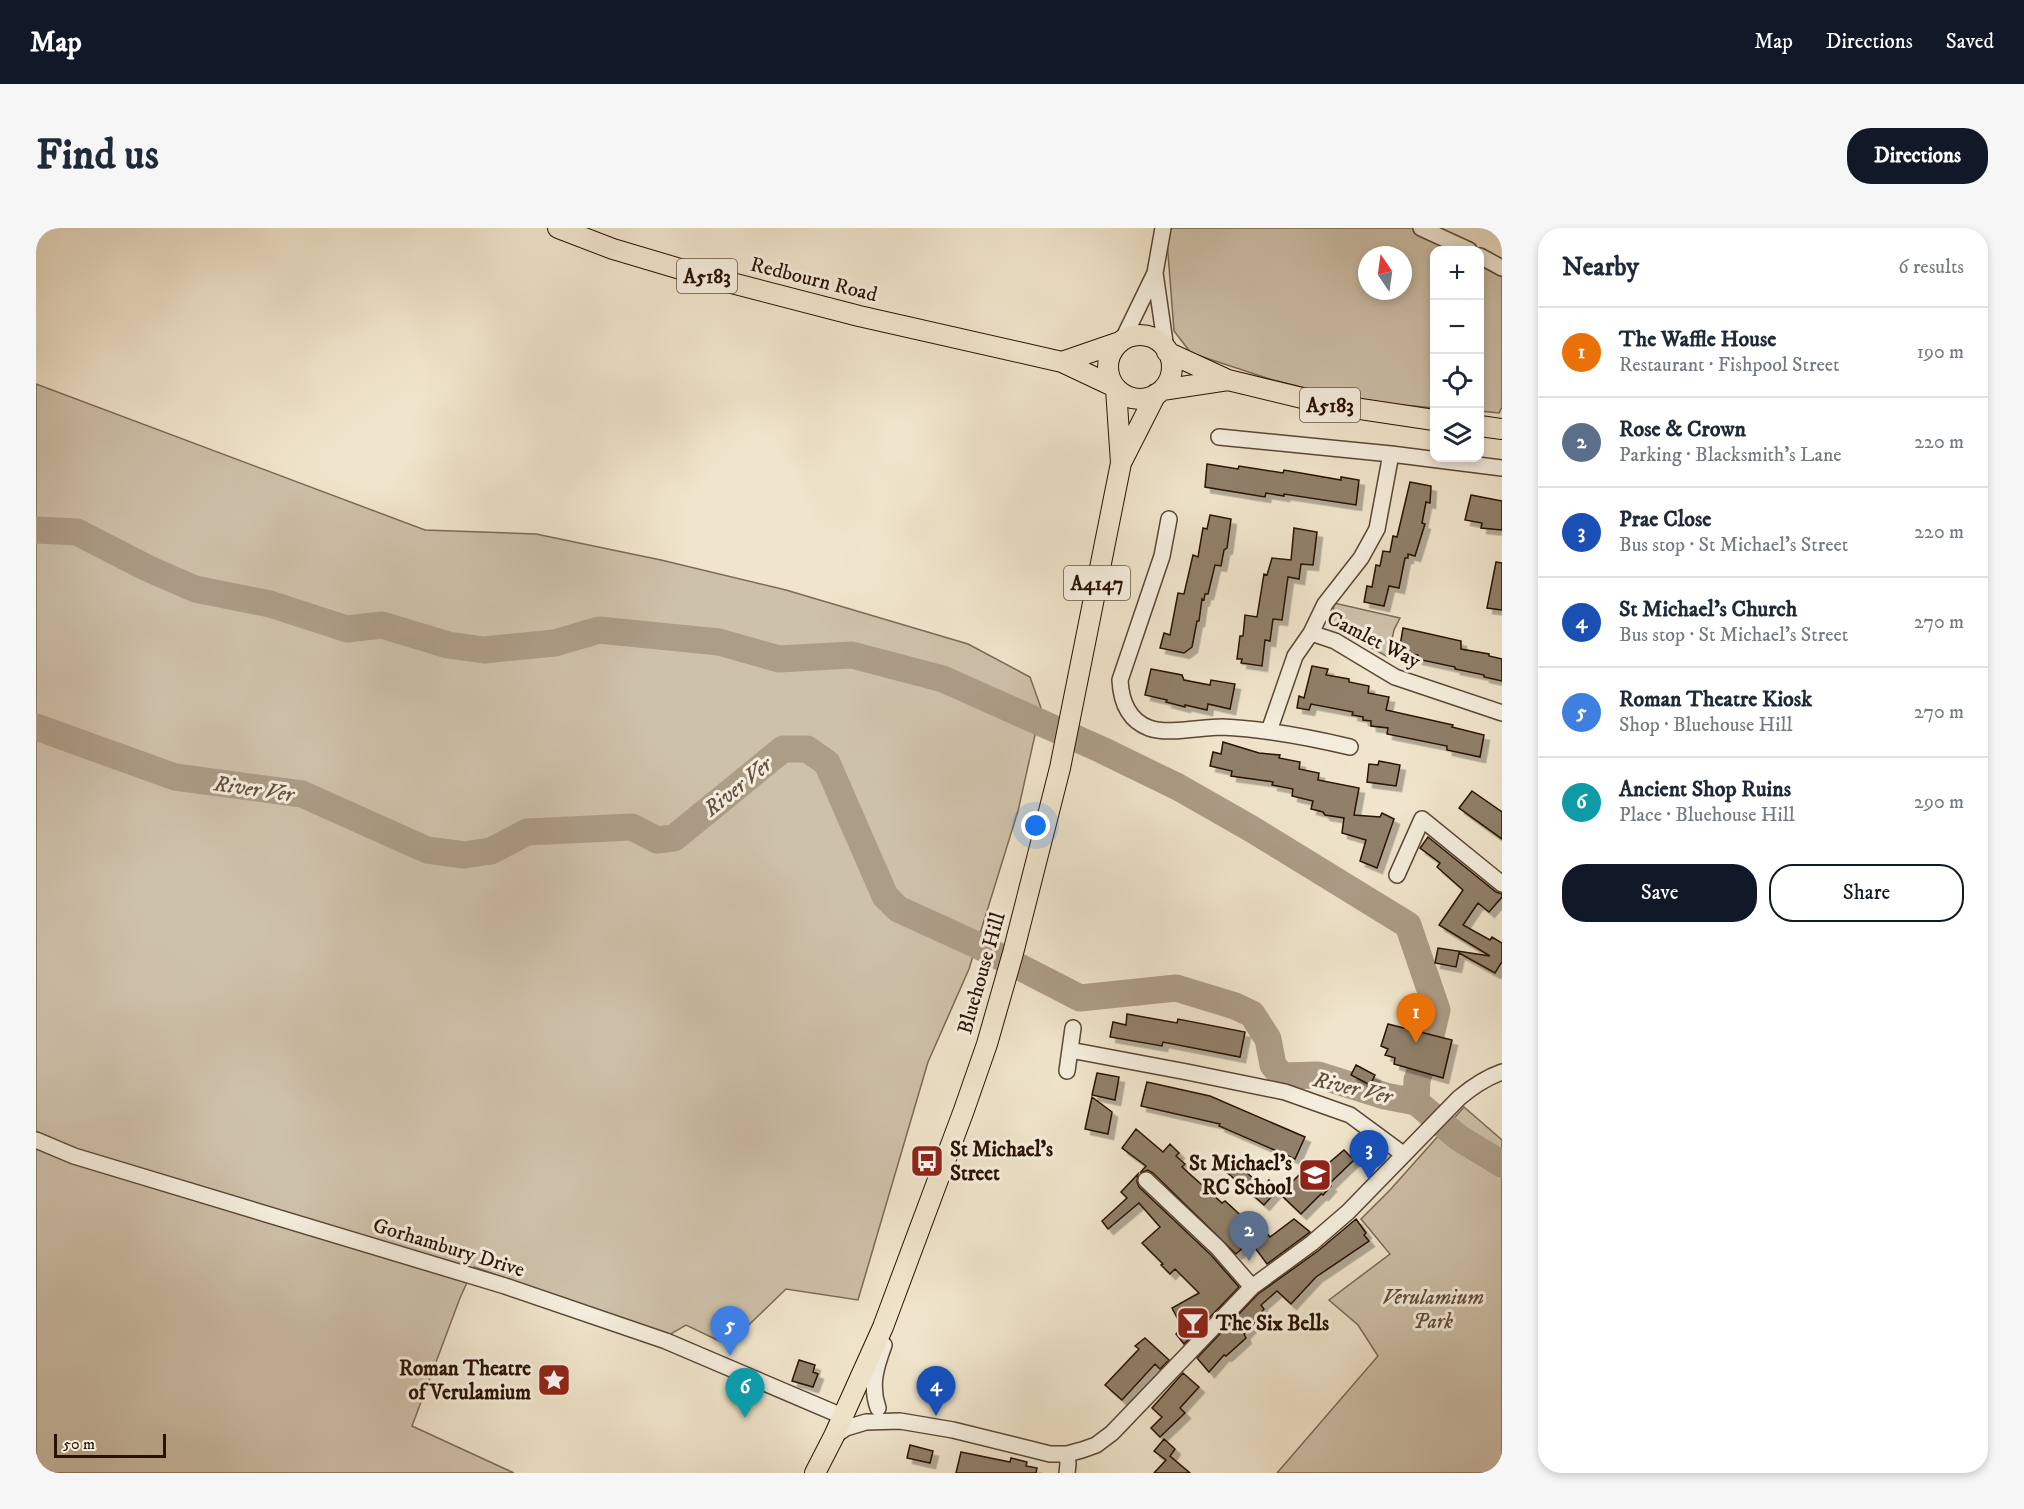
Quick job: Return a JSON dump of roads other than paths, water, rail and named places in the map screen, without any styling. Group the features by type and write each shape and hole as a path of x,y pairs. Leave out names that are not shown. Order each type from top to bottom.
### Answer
{"main road":[{"name":"Redbourn Road","path":"558,228 613,249 697,274 859,316 1062,362 1115,388"},
{"path":"1062,362 1121,341 1141,336 1150,338 1159,342 1171,361 1168,382 1159,392 1146,399 1135,399 1125,396 1115,388 1110,379 1109,359 1121,341"},
{"name":"A5183","path":"1166,350 1228,380 1327,404 1430,419"},
{"name":"A5183","path":"1159,392 1228,380"},
{"name":"Bluehouse Hill","path":"815,1473 883,1327 968,1099 1011,962 1060,768 1121,464 1115,388"},
{"name":"Bluehouse Hill","path":"1121,464 1159,392"},
{"path":"1484,427 1502,429"}],"street":[{"path":"1121,341 1155,273 1163,228"},
{"path":"1421,228 1443,232 1462,246"},
{"path":"1484,259 1502,268"},
{"path":"1155,273 1166,350"},
{"path":"1219,437 1260,433 1391,454 1502,468"},
{"name":"Camlet Way","path":"1391,454 1377,529 1361,558 1325,604 1311,633 1335,641 1395,677 1502,713"},
{"path":"1169,519 1160,538 1162,556 1120,680 1120,694 1131,715 1140,723 1158,730 1202,727 1269,731 1331,748 1350,747"},
{"path":"1269,731 1295,656 1311,633"},
{"path":"1397,875 1422,819 1502,884"},
{"path":"1067,1071 1073,1028"},
{"path":"1070,1050 1285,1092 1350,1115 1403,1154"},
{"path":"834,1436 846,1428 866,1422 900,1421 953,1430 1050,1454 1067,1454 1096,1445 1112,1433 1252,1287 1331,1228 1475,1084 1502,1072"},
{"name":"Gorhambury Drive","path":"36,1140 74,1156 527,1293 666,1341 842,1416"},
{"path":"1146,1180 1218,1248 1252,1287"},
{"path":"878,1408 874,1398 873,1381 885,1343 883,1327"},
{"path":"851,1398 892,1413 900,1421"},
{"path":"1067,1454 1067,1473"}],"waterway":[{"name":"River Ver","path":"36,530 77,532 147,568 195,589 270,604 347,629 382,625 448,645 484,650 555,643 599,630 719,642 779,659 852,655 943,679 1102,750 1178,787 1250,828 1408,925 1437,1010 1431,1035"},
{"name":"River Ver","path":"36,727 175,777 302,794 427,850 464,855 491,851 527,832 632,827 657,840 674,838 783,749 807,749 827,763 885,896 898,909 977,945 1080,998 1176,988 1235,1006 1252,1014 1268,1039 1273,1065 1282,1076 1318,1075 1385,1096 1416,1102"},
{"name":"River Ver","path":"1426,1053 1417,1080 1416,1102 1459,1138 1502,1164"}],"place":[{"name":"The Waffle House","path":"1416,1043"},
{"name":"St Michael's Street","path":"927,1161"},
{"name":"St Michael's RC School","path":"1315,1175"},
{"name":"Prae Close","path":"1369,1180"},
{"name":"Rose & Crown","path":"1249,1261"},
{"name":"The Six Bells","path":"1193,1323"},
{"name":"Roman Theatre Kiosk","path":"730,1356"},
{"name":"Roman Theatre of Verulamium","path":"554,1380"},
{"name":"St Michael's Church","path":"936,1416"},
{"name":"Ancient Shop Ruins","path":"745,1418"}],"park label":[{"name":"Verulamium Park","path":"1433,1309"}]}
